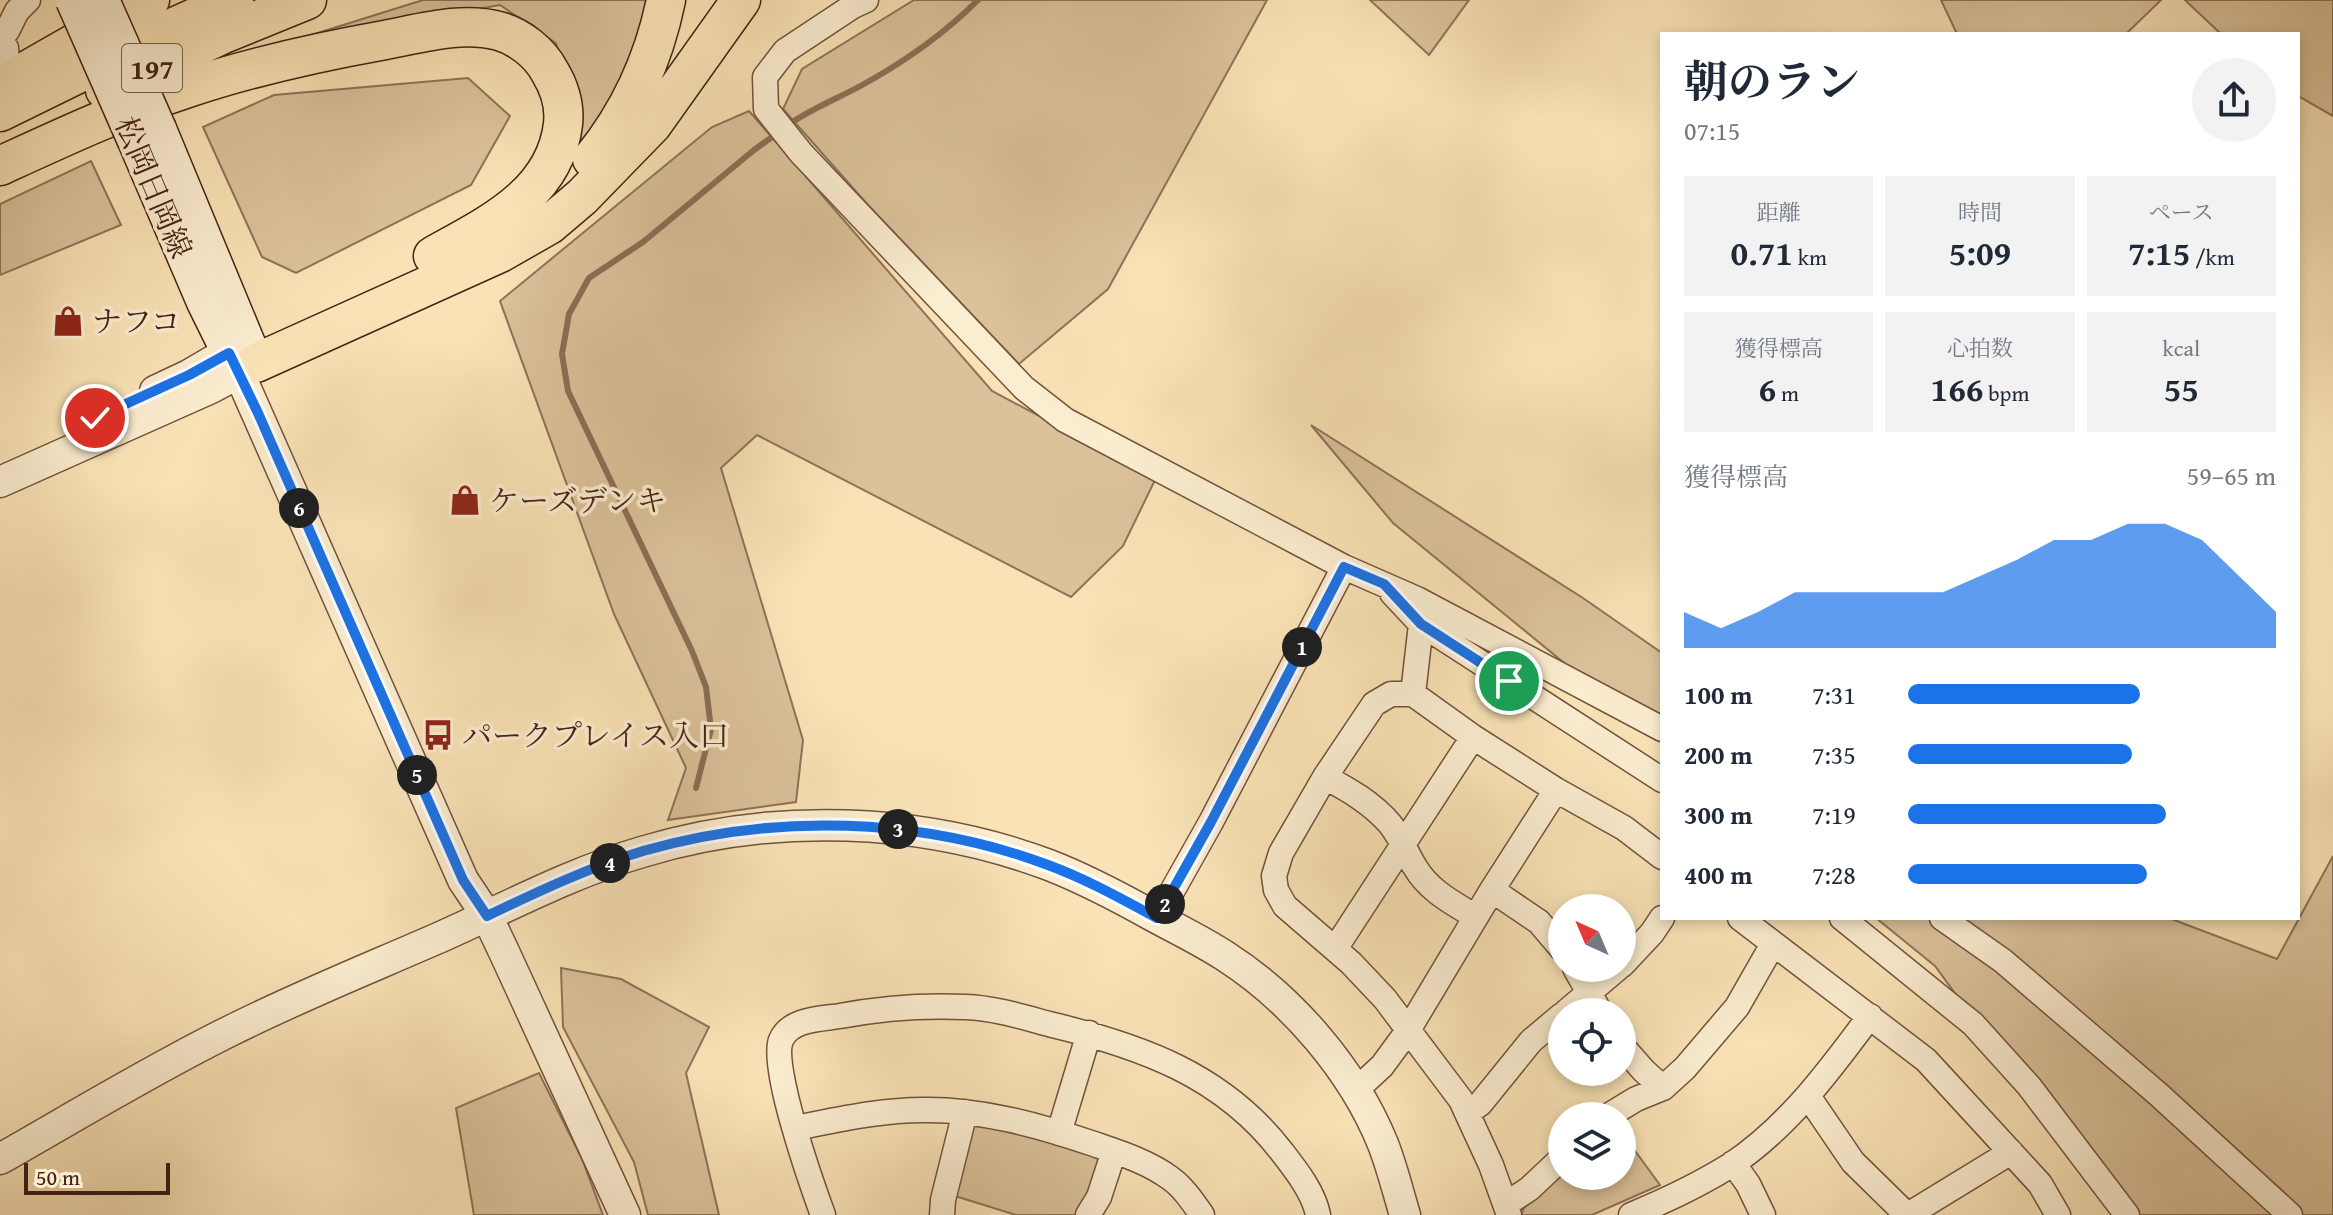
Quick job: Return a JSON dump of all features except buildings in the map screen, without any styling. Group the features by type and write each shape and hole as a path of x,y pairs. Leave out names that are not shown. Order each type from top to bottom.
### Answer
{"highway":[{"path":"7,61 150,0"},
{"name":"197","path":"0,112 234,0"},
{"name":"197","path":"0,142 221,35 307,0"},
{"path":"433,256 536,208 578,175 611,135 640,83 666,0"},
{"path":"631,146 641,117 666,66 681,0"},
{"path":"243,358 500,253 549,225 582,197 652,125 741,0"},
{"path":"0,166 88,125 185,88 347,47 449,28 478,28 518,39 535,52 552,75 564,121 554,160 545,175 516,206 433,256 243,358"}],"main road":[{"name":"松岡日岡線","path":"73,0 147,135"},
{"name":"松岡日岡線","path":"102,0 147,135 243,358"}],"street":[{"path":"7,61 17,11 28,0"},
{"path":"866,0 785,51 765,77 766,109 801,153 1024,388 1065,420 1344,567 1417,599 1660,728"},
{"path":"0,461 189,375 243,358"},
{"path":"0,482 211,388 243,358"},
{"path":"243,358 273,407 478,873 487,916 625,1215"},
{"path":"1157,918 1211,822 1344,567"},
{"path":"1384,584 1421,624 1660,779"},
{"path":"1413,694 1421,624"},
{"path":"1548,1171 1508,1210 1461,1100 1409,1029 1385,999 1335,949 1285,906 1276,890 1274,876 1281,853 1325,777 1374,704 1391,694 1413,694 1556,790 1624,828 1660,855"},
{"path":"1335,949 1473,737"},
{"path":"1325,777 1368,803 1404,843 1423,879 1442,897 1476,917"},
{"path":"1356,1090 1382,1066 1409,1029 1556,790"},
{"path":"0,1159 224,1034 526,897 642,852 728,833 831,825 910,830 994,848 1048,865 1076,876 1228,957 1272,992 1307,1028 1356,1090 1383,1143 1405,1215"},
{"path":"1492,890 1539,922 1548,933"},
{"path":"1636,950 1661,920"},
{"path":"1743,920 1926,1060 2040,1184 2058,1215"},
{"path":"1844,920 1973,1024 2029,1086 2127,1215"},
{"path":"1945,920 2015,971 2158,1094 2290,1215"},
{"path":"1631,1102 1663,1088 1702,1050 1737,1007 1773,944"},
{"path":"823,1215 795,1128 779,1063 782,1038 801,1023 907,1006 970,1007 1016,1015 1089,1033 1148,1052 1180,1067 1245,1111 1285,1156 1314,1202 1318,1215"},
{"path":"1631,1215 1693,1187 1733,1163 1763,1139 1808,1096 1870,1016"},
{"path":"1467,1113 1480,1104 1531,1041 1548,1027"},
{"path":"1059,1133 1089,1033"},
{"path":"1636,1062 1663,1088"},
{"path":"1808,1096 1853,1162 1908,1215 2011,1152"},
{"path":"795,1128 899,1110 965,1112 1059,1133 1114,1151 1171,1178 1193,1200 1202,1215"},
{"path":"942,1215 965,1112"},
{"path":"1088,1215 1099,1197 1114,1151"},
{"path":"1733,1163 1748,1184 1763,1215"}],"shaded area":[{"path":"423,0 649,0 620,91 570,164 570,96 556,43 500,5 292,41"},
{"path":"914,0 1267,0 1108,289 1019,364 868,205 783,109 802,69"},
{"path":"1370,0 1469,0 1429,55"},
{"path":"1941,0 2161,0 2128,32 1956,32"},
{"path":"2185,0 2333,0 2333,116 2300,97 2300,32 2219,32"},
{"path":"468,78 510,116 471,185 296,273 262,257 203,127 274,95"},
{"path":"749,111 992,391 1156,478 1123,546 1071,597 757,435 721,468 803,740 796,802 668,820 686,768 614,614 500,301 712,127"},
{"path":"91,161 121,225 0,275 0,204"},
{"path":"1311,425 1583,598 1660,652 1660,741 1393,523"},
{"path":"2333,856 2333,1215 2117,1215 1935,966 1878,920 2174,920 2277,959"},
{"path":"561,968 621,979 709,1027 686,1073 719,1215 648,1215 634,1162 563,1027"},
{"path":"539,1073 582,1159 603,1215 474,1215 456,1108"},
{"path":"968,1117 1108,1155 1079,1215 1016,1215 955,1196"},
{"path":"1636,1152 1660,1185 1592,1215 1521,1215 1548,1184 1548,1190 1636,1190"}],"waterway":[{"path":"788,125 894,66 938,35 978,0"},
{"path":"696,788 711,729 706,687 692,651 568,391 562,354 569,314 589,278 643,242 779,132"}],"place":[{"name":"ナフコ","path":"68,321"},
{"name":"ケーズデンキ","path":"465,500"},
{"name":"パークプレイス入口","path":"438,735"}],"route":[{"path":"95,418 229,353 463,880 487,916 526,897 642,852 728,833 818,825 910,830 994,848 1076,876 1157,918 1211,822 1344,567 1384,584 1421,624 1509,681"}]}
